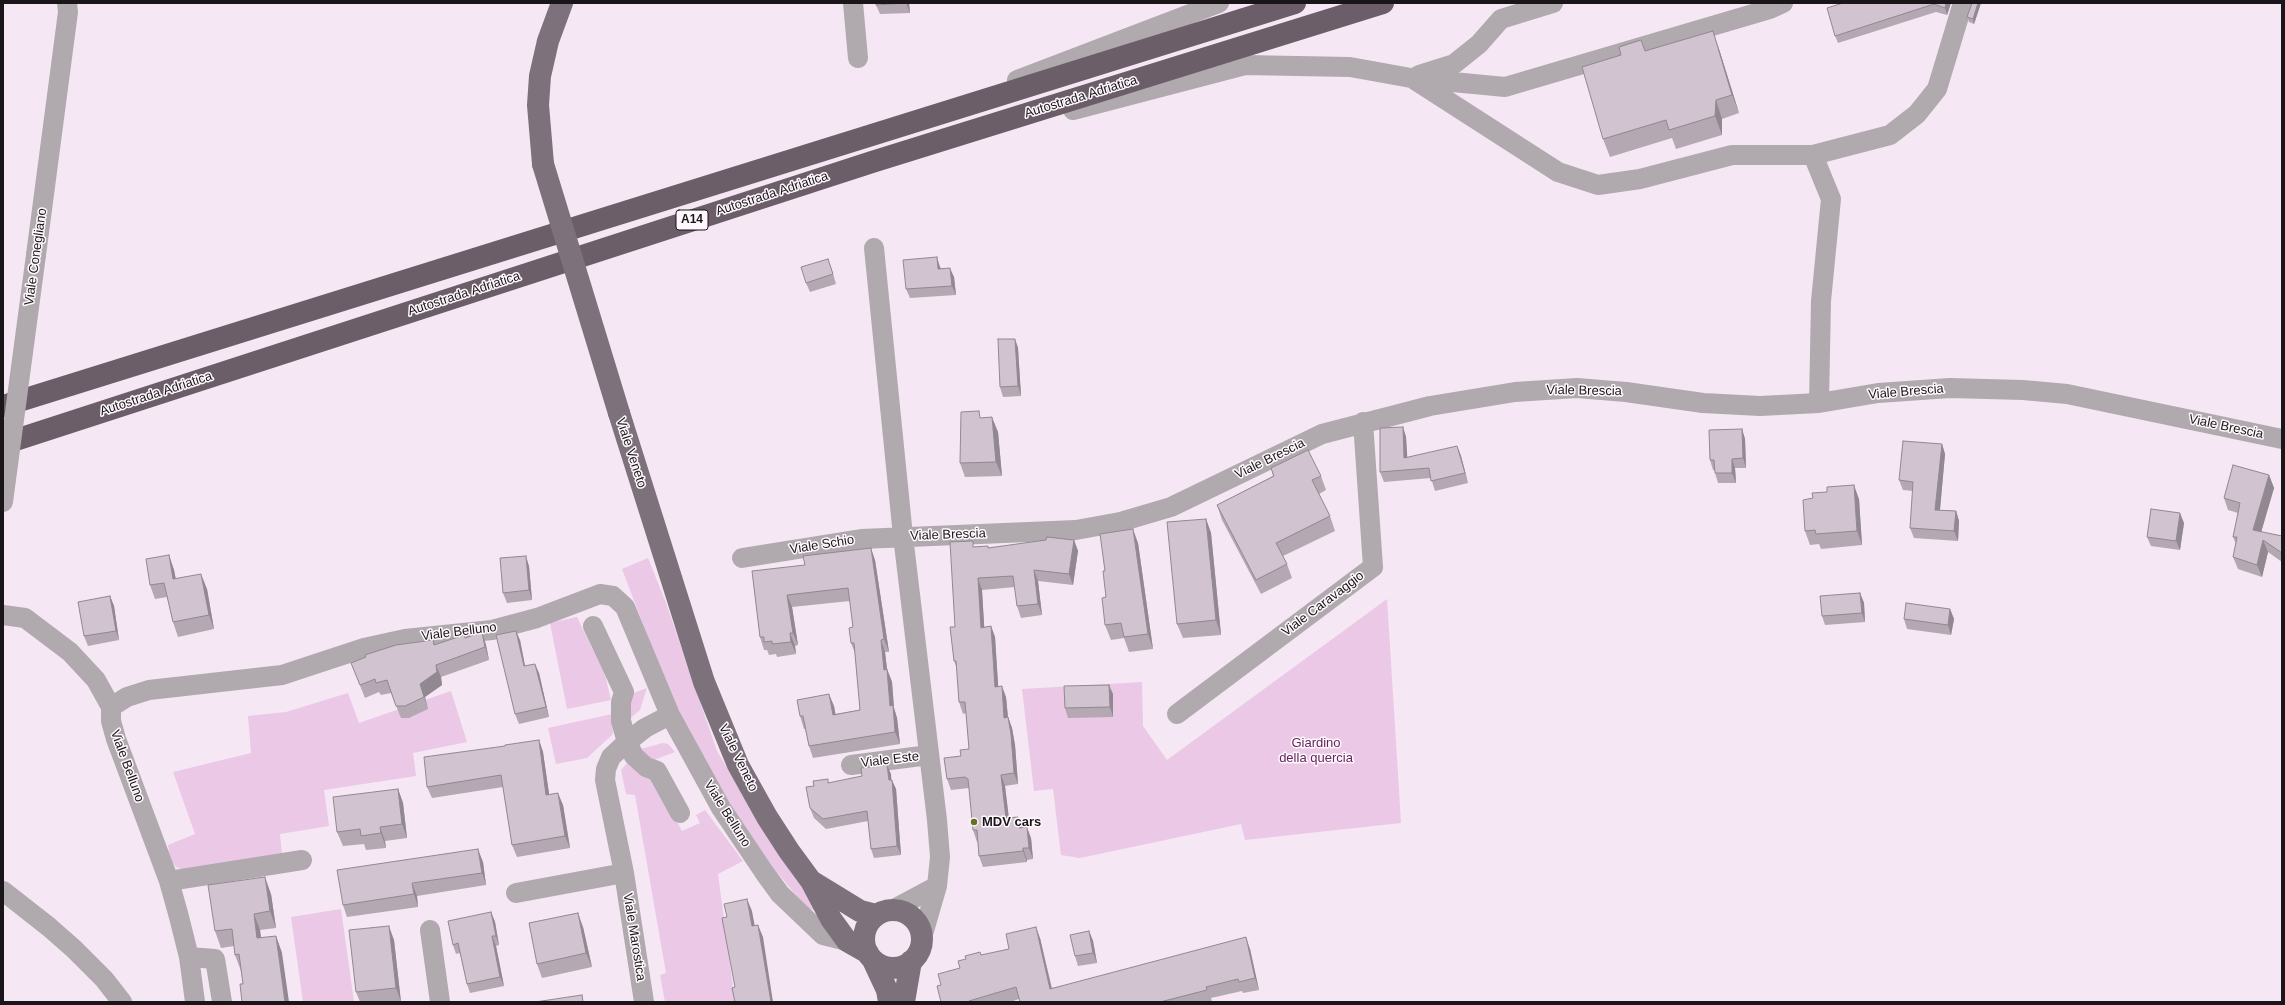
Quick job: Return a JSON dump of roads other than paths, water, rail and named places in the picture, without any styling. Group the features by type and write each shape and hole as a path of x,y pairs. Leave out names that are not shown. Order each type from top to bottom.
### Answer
{"highway":[{"name":"Autostrada Adriatica","path":"3,406 1295,3"},
{"name":"Autostrada Adriatica","path":"3,444 872,162 1383,3"}],"main road":[{"name":"Viale Veneto","path":"562,3 548,41 540,76 538,105 543,164 618,413 704,682 738,765 767,817 788,851 811,880 831,919 847,940 870,957"},
{"name":"Viale Veneto","path":"811,880 876,912"},
{"path":"831,919 876,912 902,911 917,923 921,931 922,941 916,956 911,961 905,965 892,968 885,967 870,957"},
{"path":"876,912 870,921 864,937 870,957 887,990 889,1002"},
{"path":"904,1002 911,961"}],"street":[{"path":"853,3 858,58"},
{"path":"863,138 1219,3"},
{"path":"1412,78 1454,64 1479,44 1500,19 1553,3"},
{"path":"872,162 1245,65 1350,67 1412,78 1505,87 1770,9 1783,3"},
{"path":"1412,78 1558,172 1598,185 1640,179 1732,155 1813,155 1890,136 1917,114 1937,89 1963,3"},
{"name":"Viale Conegliano","path":"3,502 69,6"},
{"path":"1813,155 1831,199 1821,301 1819,403"},
{"path":"874,248 903,536 940,858 937,886 922,941"},
{"name":"Viale Brescia","path":"903,536 1076,530 1120,522 1171,507 1322,434 1363,422 1430,406 1515,392 1577,388 1626,392 1703,403 1760,406 1819,403 1878,393 1950,388 2023,390 2067,394 2282,439"},
{"name":"Viale Caravaggio","path":"1177,714 1373,567 1363,422"},
{"name":"Viale Schio","path":"742,558 861,539 903,536"},
{"name":"Viale Belluno","path":"195,1002 189,957 169,881 116,739 111,721 112,707 127,697 149,690 282,675 364,648 406,639 492,630 537,618 600,594 613,596 625,607 670,714 721,808 780,894 823,935 847,940"},
{"path":"3,615 25,618 70,652 96,680 112,707"},
{"path":"593,626 624,692 621,702 620,721 627,742 634,756 646,767 657,771 680,812"},
{"name":"Viale Marostica","path":"644,1002 624,873 605,780 606,769 611,757 645,728 670,714"},
{"name":"Viale Este","path":"851,765 929,754"},
{"path":"169,881 302,860"},
{"path":"516,893 624,873"},
{"path":"876,912 937,886"},
{"path":"3,892 44,923 74,949 104,979 122,1002"},
{"path":"807,921 831,919"},
{"path":"430,930 440,1002"},
{"path":"189,957 215,959 222,1002"}],"place":[{"name":"MDV cars","path":"974,822"}],"park label":[{"name":"Giardino della quercia","path":"1316,750"}]}
